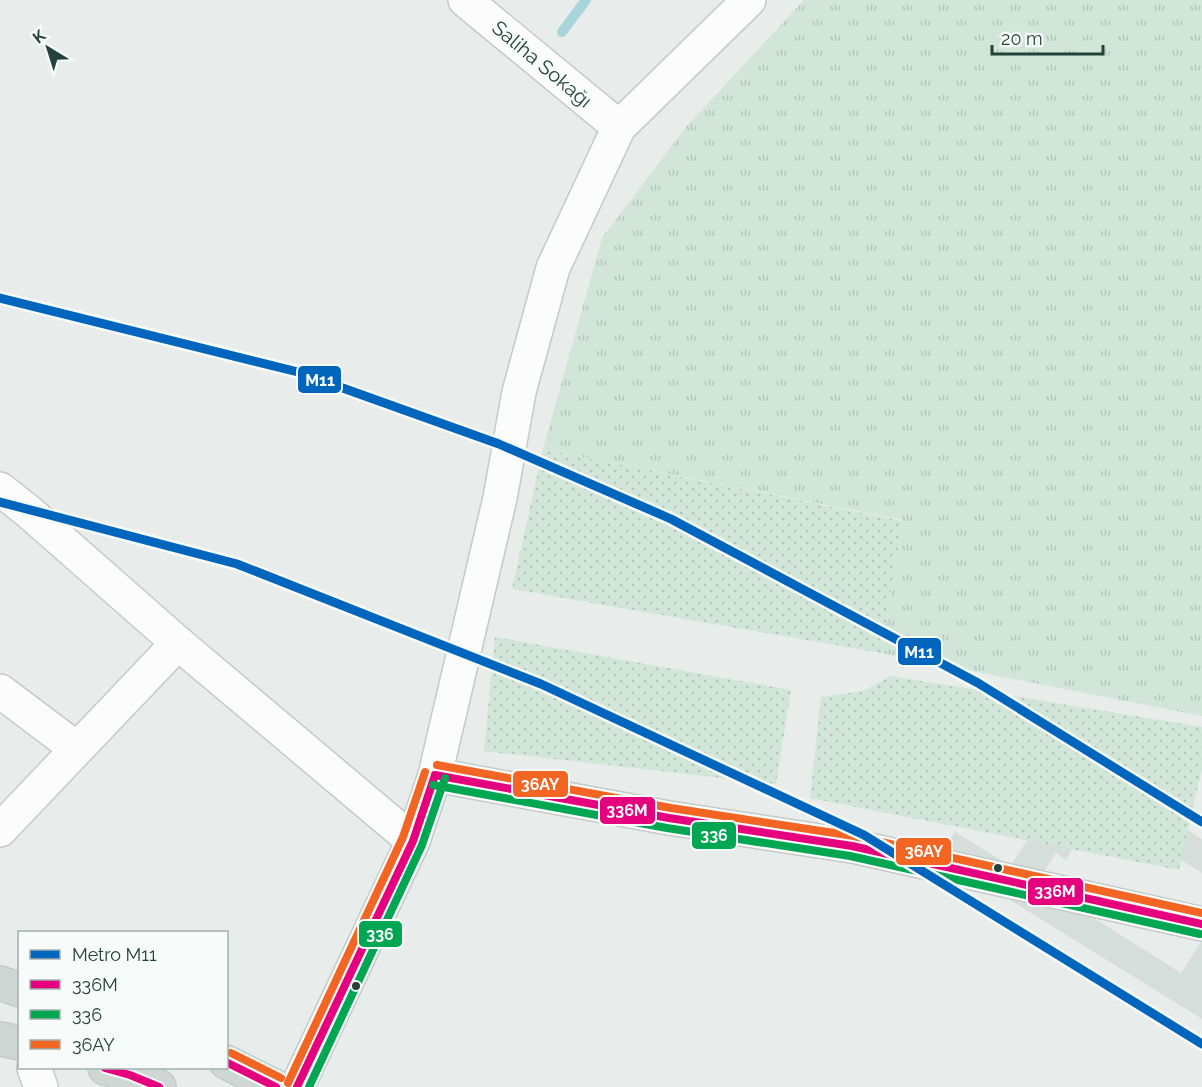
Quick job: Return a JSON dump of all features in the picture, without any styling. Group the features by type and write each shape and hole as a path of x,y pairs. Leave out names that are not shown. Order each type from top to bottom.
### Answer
{"main road":[{"path":"0,983 18,989"},
{"path":"0,1039 18,1043"},
{"path":"228,1063 276,1087"},
{"path":"109,1069 159,1087"}],"street":[{"name":"Saliha Sokağı","path":"465,0 619,127"},
{"path":"297,1087 413,842 435,775 500,498 519,392 554,268 619,127 748,0"},
{"path":"0,489 413,842"},
{"path":"0,830 178,643"},
{"path":"0,691 77,749"},
{"path":"435,775 669,818 852,846 1202,924"},
{"path":"34,1069 41,1087"}],"shaded area":[{"path":"1022,728 1202,839 1202,873 1086,801 1081,835 1066,860 1056,853 1037,882 1181,973 1202,940 1202,1019 939,856 955,832 1011,866 1029,837"}],"green space":[{"path":"804,0 1202,0 1202,716 881,653 903,520 543,449 602,238 685,128"},
{"path":"543,449 903,521 881,653 512,589"},
{"path":"495,637 791,690 776,784 484,751"},
{"path":"891,676 1202,727 1202,768 1179,870 810,798 821,697 863,691"}],"waterway":[{"path":"562,32 586,0"}],"metro line":[{"name":"M11","path":"0,298 298,372 499,444 671,519 978,683 1202,822"},
{"name":"M11","path":"0,502 237,564 541,684 864,835 1202,1044"}],"transit line":[{"name":"36AY","path":"437,765 671,808 854,836 1202,913"},
{"name":"36AY","path":"288,1083 403,837 425,772"},
{"name":"336M","path":"435,775 669,818 852,846 1202,924"},
{"name":"336M","path":"297,1087 413,841 435,775"},
{"name":"336","path":"309,1087 422,845 445,778"},
{"name":"336","path":"433,785 667,828 850,856 1200,934"},
{"name":"36AY","path":"231,1053 281,1078"},
{"name":"336M","path":"228,1063 276,1087"},
{"name":"336M","path":"109,1069 159,1087"}]}
